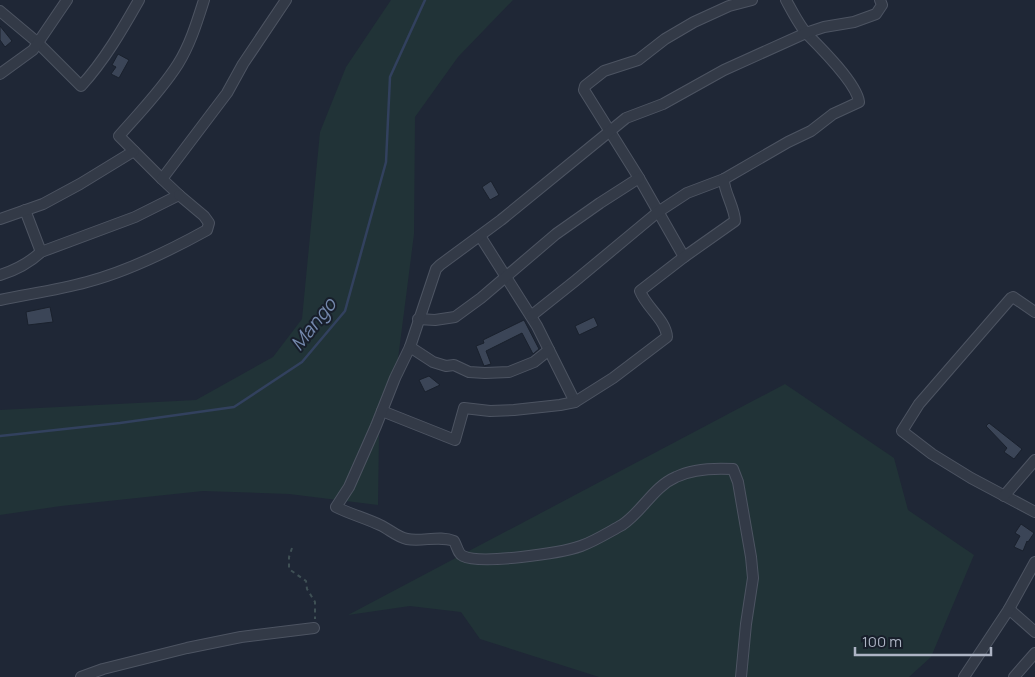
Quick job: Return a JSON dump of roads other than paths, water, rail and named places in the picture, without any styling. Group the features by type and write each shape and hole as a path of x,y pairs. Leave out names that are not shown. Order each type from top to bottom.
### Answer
{"street":[{"path":"0,74 33,50 67,0"},
{"path":"0,11 37,42 81,86 91,76 127,22 139,0"},
{"path":"0,300 88,282 157,255 207,230 209,223 204,216 162,179 119,136 157,93 178,64 192,35 204,0"},
{"path":"162,179 227,93 243,64 286,0"},
{"path":"684,256 610,130 585,94 585,86 604,71 638,60 665,39 694,22 729,6 752,0"},
{"path":"530,316 575,282 658,212 687,193 724,179 788,142 811,132 833,114 860,101 830,56 806,32 786,0"},
{"path":"742,677 746,624 753,578 738,482 733,469 708,469 676,476 652,494 634,516 622,525 581,546 520,557 470,558 460,554 454,540 445,538 408,539 379,524 336,507 349,487 410,347 436,270 554,178 626,118 663,104 724,70 806,32 854,22 876,14 882,4 880,0"},
{"path":"0,219 43,204 134,151"},
{"path":"418,319 435,320 455,317 481,298 574,220 639,178"},
{"path":"382,411 453,440 456,438 464,408 514,410 560,406 575,402 613,378 668,337 662,324 640,291 684,256 736,219 724,179"},
{"path":"0,275 11,272 30,262 41,252 135,217 179,195"},
{"path":"25,210 41,252"},
{"path":"480,236 530,316 575,402"},
{"path":"1035,312 1013,297 1010,298 984,331 938,380 902,429 903,432 932,454 971,478 1035,512"},
{"path":"410,347 440,364 446,366 454,365 469,372 485,373 509,372 534,362 549,350"},
{"path":"1004,496 1035,460"},
{"path":"964,677 1009,609 1035,562"},
{"path":"1009,609 1035,632"},
{"path":"81,677 103,669 187,648 241,637 314,628"},
{"path":"1014,677 1035,653"}],"waterway":[{"name":"Mango","path":"0,436 120,423 234,407 302,362 345,311 386,162 390,77 425,0"}]}
